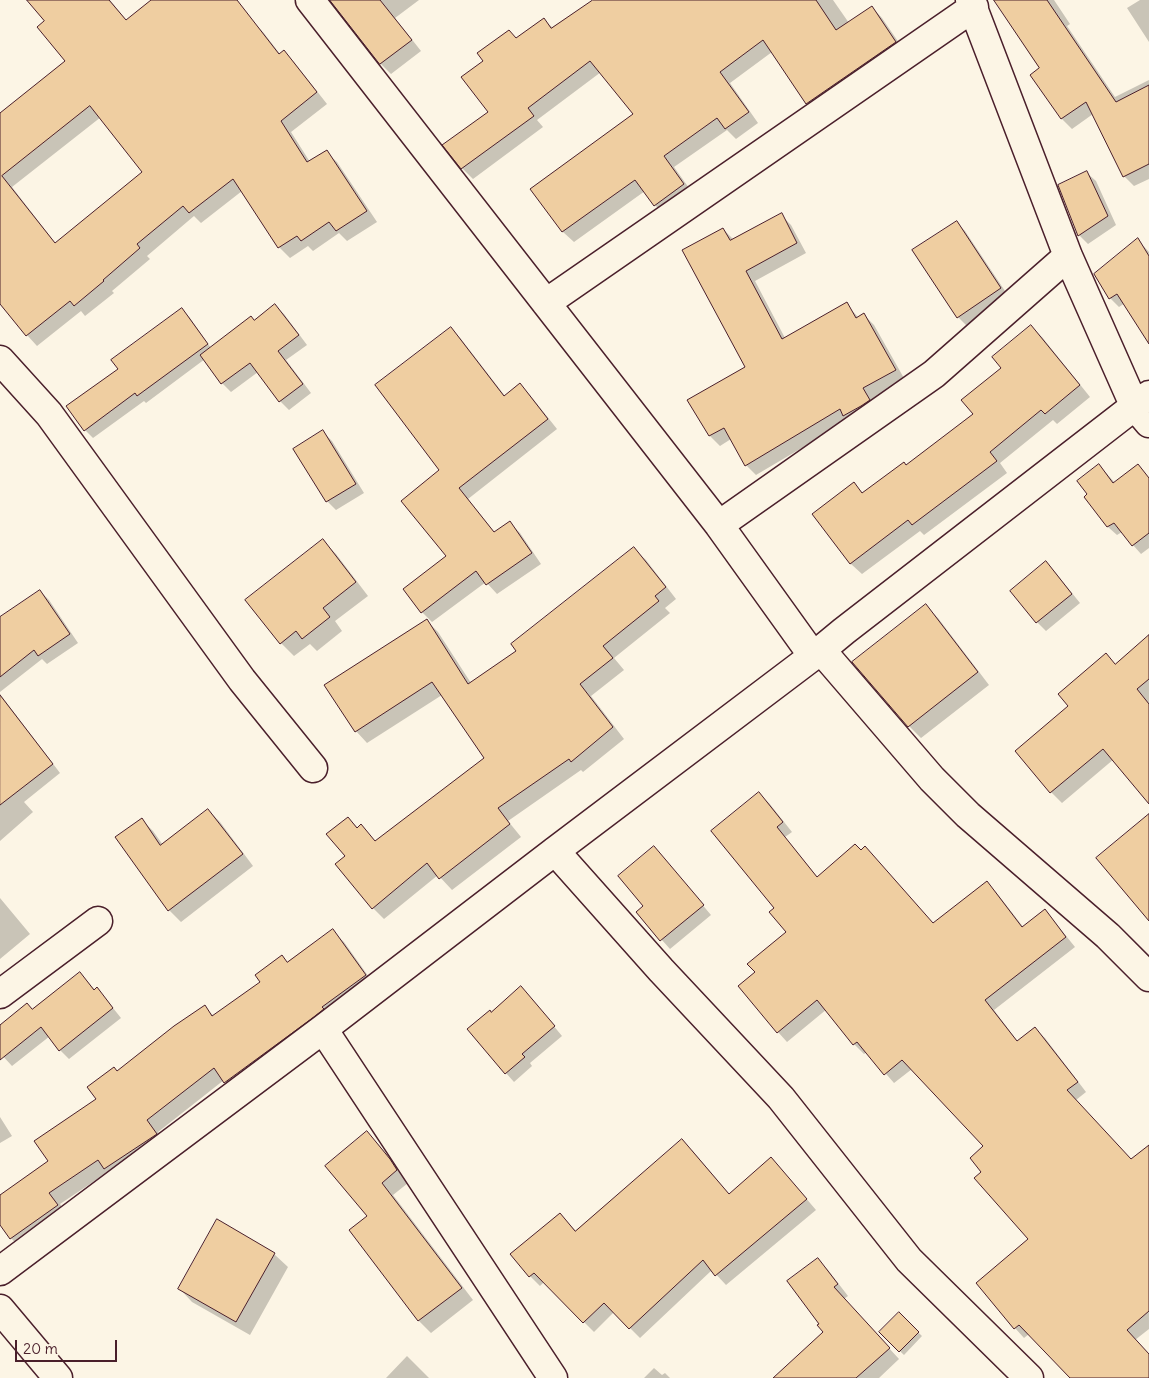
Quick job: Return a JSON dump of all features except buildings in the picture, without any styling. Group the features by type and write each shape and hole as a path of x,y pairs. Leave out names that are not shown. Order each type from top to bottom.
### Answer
{"street":[{"path":"310,0 817,653 932,779 968,815 1108,936 1149,977"},
{"path":"0,1270 323,1030 555,851 817,653 860,618 1144,408 1068,256 972,4 546,303"},
{"path":"719,525 934,374 1068,256"},
{"path":"0,360 49,414 242,680 313,768"},
{"path":"555,851 661,970 781,1098 909,1260 1029,1378"},
{"path":"0,994 98,921"},
{"path":"323,1030 553,1378"},
{"path":"0,1309 58,1378"}]}
